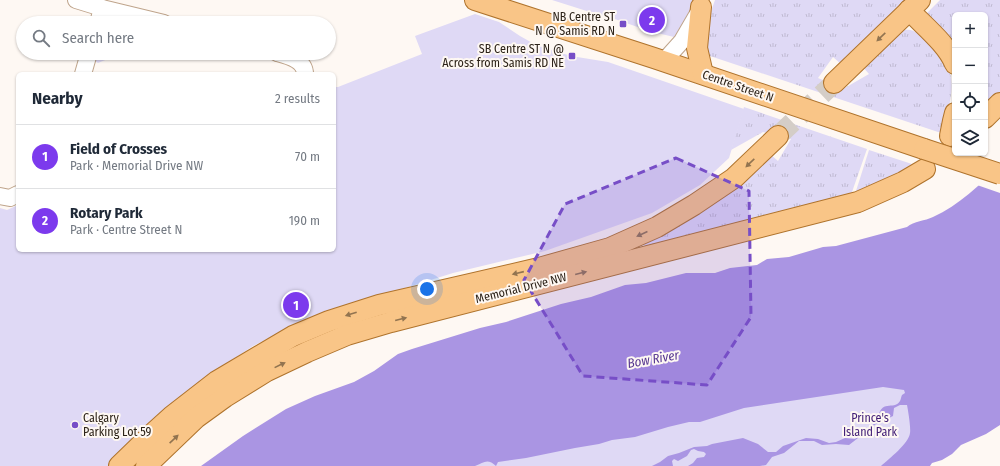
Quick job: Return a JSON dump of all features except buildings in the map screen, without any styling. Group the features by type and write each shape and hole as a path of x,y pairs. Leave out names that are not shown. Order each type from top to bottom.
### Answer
{"main road":[{"name":"Centre Street N","path":"475,0 664,61 1000,174"},
{"path":"703,4 698,48 703,74"},
{"path":"834,83 914,5 952,58"},
{"path":"988,115 1000,104"},
{"path":"950,136 953,120"},
{"name":"Memorial Drive NW","path":"119,466 151,435 217,381 293,336 329,321 379,305 539,268 610,248 656,227 694,206 734,178 778,136"},
{"name":"Memorial Drive NW","path":"146,466 196,418 225,397 267,371 347,335 391,322 858,202 903,182 925,168"}],"street":[{"path":"76,0 100,15"},
{"path":"664,61 682,42 703,4"},
{"path":"84,72 87,60"},
{"path":"295,60 304,68 305,72"},
{"path":"0,196 10,198 16,195"}],"highlighted area":[{"path":"676,158 749,191 751,317 707,385 583,376 524,280 565,204"}],"green space":[{"path":"552,0 696,0 679,34 674,37 649,31"},
{"path":"715,0 907,0 841,64 833,57 818,78 843,89 869,74 862,66 895,36 904,30 914,31 944,59 951,77 951,96 942,133 710,56 708,55 703,33"},
{"path":"940,0 1000,0 1000,93 988,105 988,12 952,12 952,44 926,14"},
{"path":"475,14 499,22 536,45 571,56 608,62 744,109 729,158 700,185 652,213 545,251 453,273 309,318 253,346 208,376 157,415 109,466 0,466 0,208 7,210 16,206 16,252 336,252 336,87 422,54 415,36"},
{"path":"95,60 105,60 98,63"},
{"path":"744,107 867,149 852,192 853,195 646,249 644,244 770,154 778,161 791,139 763,132 731,150"},
{"path":"869,150 912,164 885,180 856,191"},
{"name":"Prince's Island Park","path":"884,382 907,386 914,434 885,466 464,466 487,457 743,404"}],"water":[{"name":"Bow River","path":"1000,165 1000,425 986,434 961,445 952,454 942,460 932,463 930,466 881,466 898,451 909,437 910,427 907,405 900,405 894,408 893,416 876,424 849,445 822,445 814,441 799,441 784,453 772,457 766,465 760,466 688,466 697,458 704,457 706,454 694,449 691,450 687,456 678,461 674,459 672,461 673,466 652,466 668,456 694,447 707,446 743,438 758,444 768,452 776,452 783,446 806,438 818,439 829,443 845,438 855,439 877,422 881,409 897,404 902,395 905,393 904,390 883,387 744,408 700,422 689,422 635,437 498,462 496,466 488,461 475,466 201,466 243,436 286,409 315,396 354,382 374,371 398,354 561,304 591,297 625,285 646,283 686,273 715,273 730,268 757,265 767,259 789,257 823,247 836,246 907,227 913,223 933,217 952,207 977,187"}],"pier":[{"path":"1000,163 1000,193 977,185 999,164"}],"tunnel":[{"path":"778,136 834,83"}],"place":[{"name":"Rotary Park","path":"652,20"},
{"name":"NB Centre ST N @ Samis RD N","path":"623,24"},
{"name":"SB Centre ST N @ Across from Samis RD NE","path":"572,56"},
{"name":"Field of Crosses","path":"296,305"},
{"name":"Calgary Parking Lot 59","path":"75,425"}]}
